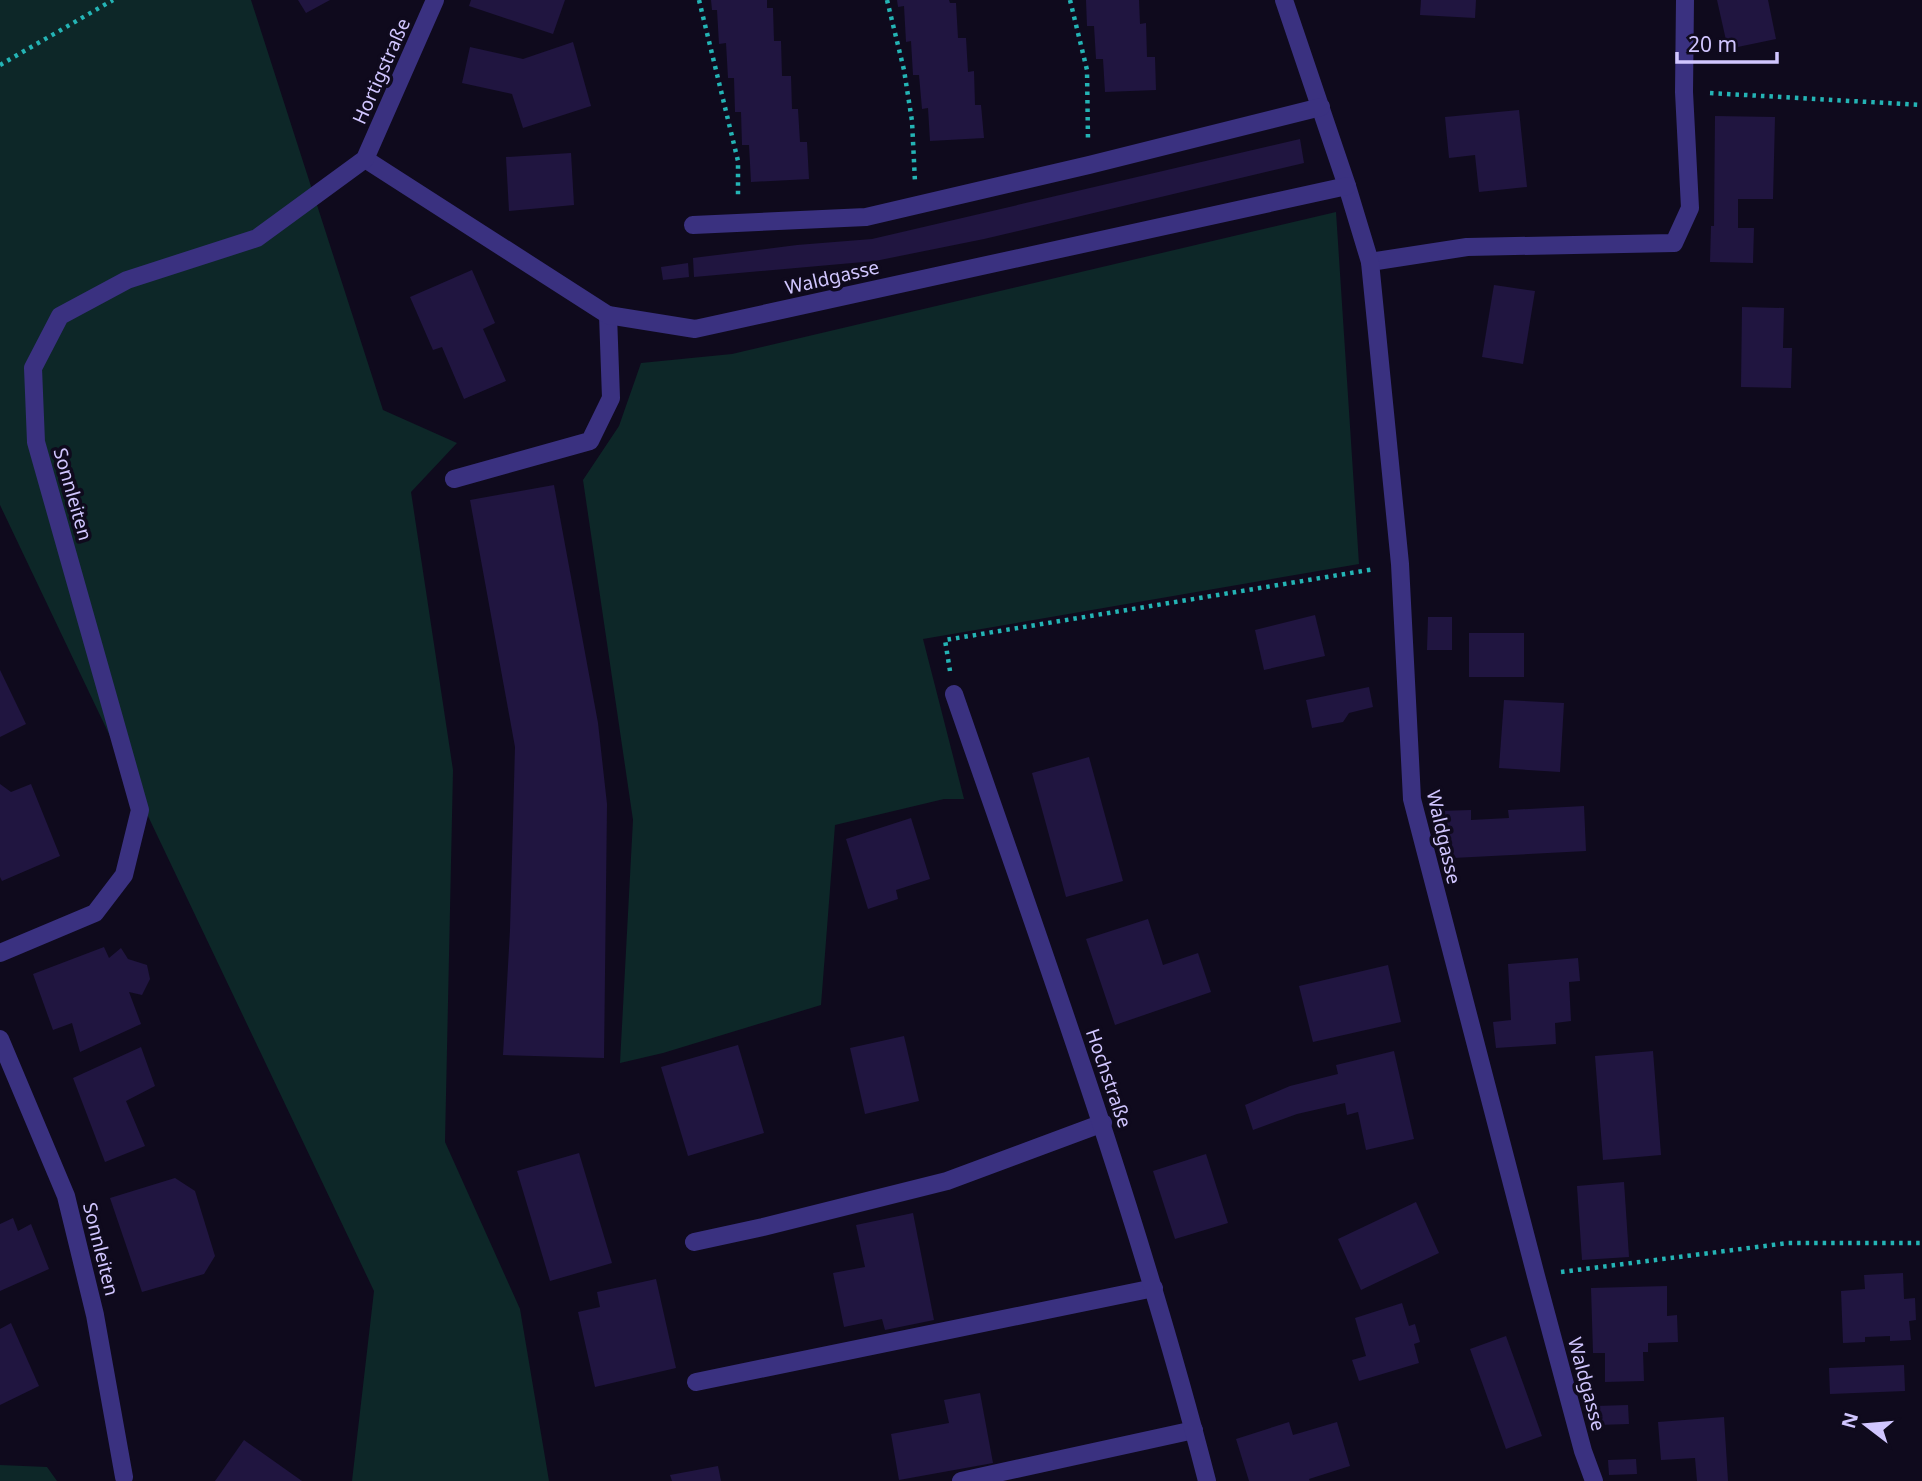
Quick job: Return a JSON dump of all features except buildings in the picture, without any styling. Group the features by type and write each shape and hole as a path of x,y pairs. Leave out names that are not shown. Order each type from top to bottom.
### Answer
{"street":[{"name":"Hortigstraße","path":"365,159 435,0"},
{"name":"Waldgasse","path":"1284,0 1348,186 1370,262 1400,565 1412,799 1536,1276 1583,1451 1594,1481"},
{"path":"1370,262 1467,247 1674,243 1690,208 1684,92 1685,0"},
{"path":"693,225 866,217 1321,107"},
{"name":"Waldgasse","path":"365,159 608,315 695,329 1348,186"},
{"name":"Sonnleiten","path":"0,953 95,913 124,875 140,810 36,442 33,368 60,316 127,280 257,238 365,159"},
{"path":"454,479 590,441 611,398 608,315"},
{"name":"Hochstraße","path":"954,694 1103,1124 1154,1288 1207,1481"},
{"name":"Sonnleiten","path":"0,1039 66,1196 95,1315 124,1479"},
{"path":"694,1242 947,1181 1103,1124"},
{"path":"696,1382 1154,1288"},
{"path":"961,1481 1194,1430"}],"path":[{"path":"0,65 113,0"},
{"path":"699,0 738,161 738,223"},
{"path":"887,0 904,70 912,121 916,205"},
{"path":"1070,0 1087,70 1089,165"},
{"path":"1713,93 1922,105"},
{"path":"954,694 945,640 1400,565"},
{"path":"1536,1276 1788,1242 1922,1243"}],"green space":[{"path":"0,0 251,0 383,410 457,443 411,492 453,770 445,1142 520,1309 549,1481 352,1481 374,1291 0,505"},
{"path":"1336,212 1359,564 923,639 964,799 944,799 835,825 821,1005 663,1053 620,1063 633,820 583,480 619,426 641,363 732,354"},
{"path":"0,1465 47,1467 57,1481 0,1481"}]}
